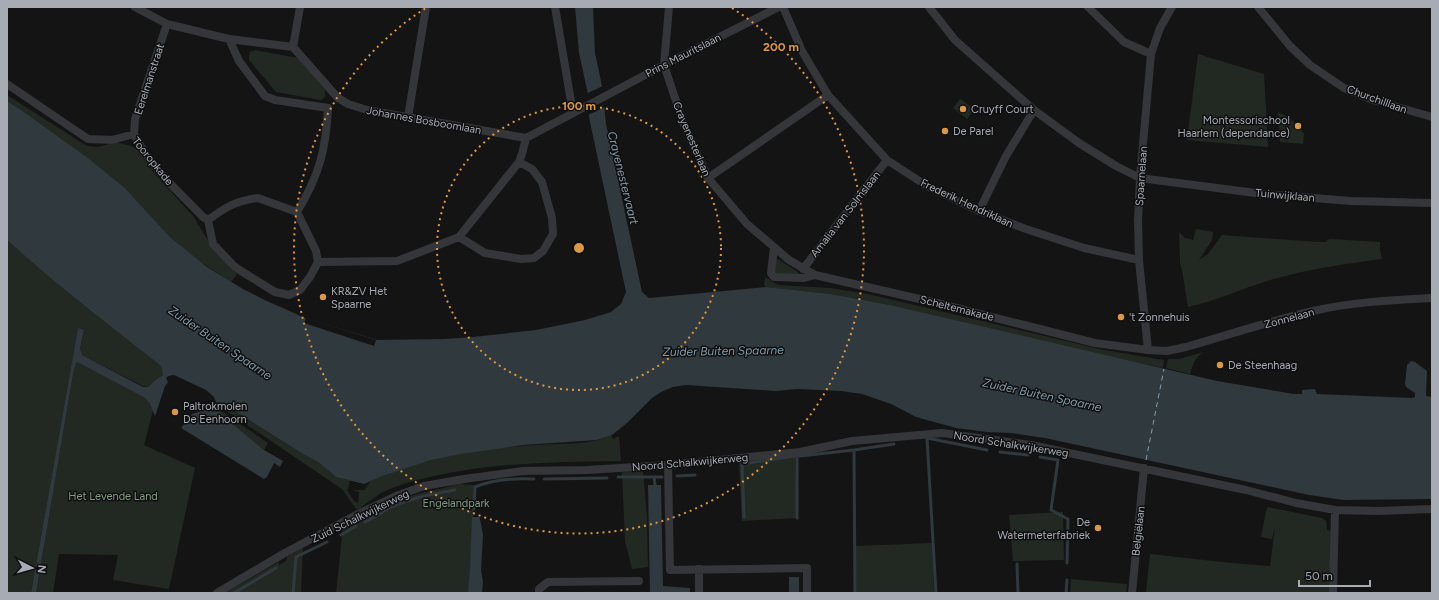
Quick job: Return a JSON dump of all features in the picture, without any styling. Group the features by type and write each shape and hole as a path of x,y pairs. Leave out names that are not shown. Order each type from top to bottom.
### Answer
{"street":[{"path":"135,7 167,24 210,35 229,39 293,47 338,98 328,108 327,132 320,164 308,194 297,212"},
{"path":"293,47 300,7"},
{"path":"408,117 426,7"},
{"path":"555,7 573,113"},
{"name":"Crayenesterlaan","path":"669,7 664,65 683,122 708,178 747,224 774,247"},
{"name":"Prins Mauritslaan","path":"526,138 604,96 779,7"},
{"name":"Frederik Hendriklaan","path":"782,7 802,51 828,95 887,160 927,186 979,211 1026,229 1084,248 1139,260"},
{"name":"Tuinwijklaan","path":"929,7 955,40 1034,110 1079,143 1116,166 1140,178 1263,194 1351,201 1432,203"},
{"path":"1088,7 1124,42 1152,54"},
{"name":"Spaarnelaan","path":"1148,350 1139,260 1138,220 1140,178 1152,54 1160,28 1172,7"},
{"name":"Churchilllaan","path":"1258,7 1290,46 1310,65 1344,88 1373,100 1432,117"},
{"name":"Eerelmanstraat","path":"134,134 135,119 167,24"},
{"path":"229,39 239,61 266,96 275,100 328,108"},
{"name":"Tooropkade","path":"7,84 88,139 112,140 134,134 139,144 155,166 202,218 208,220"},
{"path":"708,178 828,95"},
{"name":"Johannes Bosboomlaan","path":"338,98 348,104 367,110 526,138"},
{"path":"979,211 1006,156 1034,110"},
{"path":"318,262 397,260 459,237 519,162 526,138"},
{"name":"Amalia van Solmslaan","path":"803,269 887,160"},
{"path":"459,237 485,253 521,259 534,258 543,251 553,234 552,218 542,182 532,169 519,162"},
{"path":"258,198 297,212 316,251 318,262 310,277 300,290 289,295 275,292 233,265 213,244 208,220 227,206 243,200 258,198"},
{"path":"774,247 771,273 774,277 804,278 815,275"},
{"name":"Scheltemakade","path":"774,247 803,269 815,275 937,303 1095,343 1148,350"},
{"name":"Zonnelaan","path":"1148,350 1166,351 1186,347 1320,310 1388,300 1432,298"},
{"name":"Noord Schalkwijkerweg","path":"587,470 668,465 800,452 852,442 942,433 1031,445 1246,490 1296,503 1335,510 1379,511 1432,509"},
{"path":"668,465 670,570 807,568 807,593"},
{"name":"Belgiëlaan","path":"1132,593 1144,468"},
{"name":"Zuid Schalkwijkerweg","path":"217,593 284,554 358,514 396,496 424,486 524,471 587,470"},
{"path":"1332,593 1335,510"},
{"path":"699,570 700,593"},
{"path":"539,593 539,589 548,582 639,581"}],"green space":[{"path":"255,50 298,58 325,90 325,97 321,100 276,92 249,60 250,52"},
{"path":"1198,54 1264,74 1268,147 1187,140"},
{"path":"7,95 87,146 98,147 115,142 131,146 139,151 154,173 193,216 214,250 237,274 231,282 192,256 170,237 125,188 88,158 7,101"},
{"name":"Cruyff Court","path":"960,99 974,109 967,119 953,108"},
{"path":"1278,112 1290,118 1304,134 1303,144 1280,142"},
{"path":"1196,229 1213,232 1212,240 1199,260 1208,254 1222,235 1317,242 1326,242 1329,239 1380,242 1382,259 1324,268 1281,277 1208,302 1188,307 1180,263 1179,232 1185,238 1193,240"},
{"path":"7,240 64,289 161,366 163,375 148,387 143,386 82,355 80,348 84,330 78,329 31,593 7,593"},
{"path":"776,258 798,272 798,274 774,273"},
{"path":"765,277 778,285 831,288 872,295 1104,350 1164,360 1163,368 1034,340 890,305 831,294 766,287 764,285"},
{"path":"1204,352 1196,359 1190,374 1166,368 1168,359 1179,359"},
{"name":"Het Levende Land","path":"77,362 145,398 153,410 144,445 195,468 169,589 113,580 118,555 59,554 53,593 36,593 74,369"},
{"path":"222,408 231,409 318,462 336,477 350,480 347,490 354,501 358,503 359,492 352,490 364,490 372,480 380,476 412,465 482,450 593,441 611,435 613,439 619,436 621,461 484,467 409,482 381,493 359,509 356,509 342,489"},
{"path":"220,410 268,443 264,450 222,415"},
{"path":"795,453 797,518 742,521 739,463"},
{"path":"643,471 647,517 648,567 632,569 625,541 622,472"},
{"name":"Engelandpark","path":"459,484 474,485 469,593 336,593 343,527 377,509 399,500"},
{"path":"1267,507 1322,518 1326,521 1327,530 1338,532 1335,593 1146,593 1150,554 1270,566 1275,527 1272,539 1261,537"},
{"path":"1063,512 1064,560 1013,561 1009,515"},
{"path":"932,543 934,593 855,593 854,571 856,546"},
{"path":"303,548 301,593 225,593 279,562 279,565 286,561 287,557"},
{"path":"1071,579 1127,584 1126,593 1070,593"}],"water":[{"name":"Zuider Buiten Spaarne","path":"575,7 593,7 595,53 602,86 606,124 642,292 649,298 766,287 831,294 890,305 1217,381 1294,394 1302,394 1302,390 1315,389 1317,394 1413,398 1415,397 1415,393 1406,387 1405,384 1407,365 1411,361 1415,362 1427,371 1426,396 1432,397 1432,499 1344,500 1309,495 1045,438 956,428 916,417 891,404 862,394 841,391 797,389 775,391 686,385 673,387 661,392 652,398 627,423 612,435 597,440 523,445 461,454 431,460 382,476 364,484 336,477 318,462 236,412 231,409 222,408 220,410 222,415 264,450 283,461 280,467 274,463 267,477 264,479 181,428 192,414 217,405 214,397 206,390 174,375 168,376 166,378 168,382 165,386 155,416 150,404 145,398 77,362 74,369 36,593 31,593 78,328 84,330 80,348 82,355 143,387 148,387 163,375 161,366 64,289 7,240 7,101 88,158 125,188 170,237 207,267 243,289 305,318 377,340 444,339 536,330 585,320 611,312 621,304 626,292 589,117 588,94 579,53"},
{"path":"648,485 661,485 663,586 690,588 690,593 650,593"},
{"path":"472,517 479,517 483,535 481,570 483,582 482,593 468,593"},
{"path":"789,577 799,577 799,593 789,593"}],"pier":[{"path":"603,86 605,107 588,115 586,94"},
{"path":"306,318 376,340 374,346 304,323"}],"waterway":[{"path":"936,593 927,438 987,450"},
{"path":"855,593 854,450 894,444"},
{"path":"800,456 854,450"},
{"path":"1000,452 1028,455"},
{"path":"744,517 742,464 795,456"},
{"path":"797,456 797,518"},
{"path":"1040,457 1058,460 1051,510 1068,519 1067,563"},
{"path":"677,476 695,475"},
{"path":"618,477 654,477"},
{"path":"655,485 654,477 662,477"},
{"path":"544,479 607,478"},
{"path":"474,509 475,487 489,482 534,479"},
{"path":"365,522 389,508 413,499 455,490"},
{"path":"341,535 356,526"},
{"path":"293,593 296,557 327,542"},
{"path":"1017,564 1018,593"},
{"path":"234,593 276,568"},
{"path":"1066,593 1067,580"}],"ferry route":[{"path":"1146,460 1164,369"}],"place":[{"name":"Cruyff Court","path":"963,109"},
{"name":"Montessorischool Haarlem (dependance)","path":"1298,126"},
{"name":"De Parel","path":"945,131"},
{"name":"KR&ZV Het Spaarne","path":"323,297"},
{"name":"'t Zonnehuis","path":"1121,317"},
{"name":"De Steenhaag","path":"1220,365"},
{"name":"Paltrokmolen De Eenhoorn","path":"175,412"},
{"name":"De Watermeterfabriek","path":"1098,528"}],"water label":[{"name":"Crayenestervaart","path":"623,178"}]}
